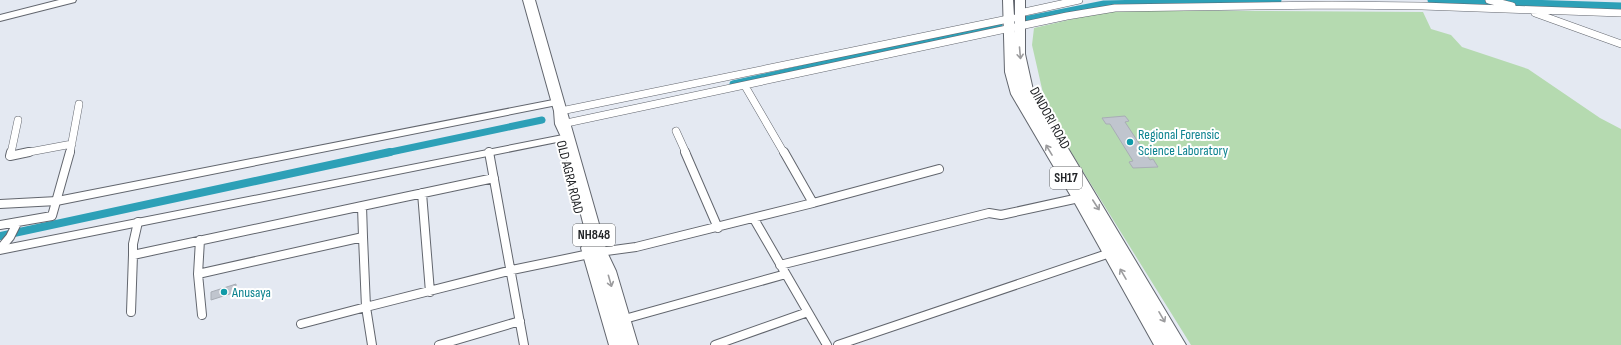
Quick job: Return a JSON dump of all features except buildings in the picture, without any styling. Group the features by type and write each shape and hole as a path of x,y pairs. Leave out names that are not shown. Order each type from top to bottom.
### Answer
{"highway":[{"name":"OLD AGRA ROAD","path":"520,0 560,119 618,345"},
{"name":"NH848","path":"529,0 560,119"},
{"name":"NH848","path":"594,253 608,272 629,345"}],"main road":[{"path":"0,14 56,0"},
{"path":"0,18 71,0"},
{"name":"DINDORI ROAD","path":"1008,0 1016,17 1011,72 1017,94 1079,198 1162,345"},
{"path":"1016,17 1022,66 1027,90 1042,118 1107,223 1178,345"}],"street":[{"path":"0,204 56,200 560,119 745,86 1080,0"},
{"path":"1489,0 1528,10 1621,44"},
{"path":"0,250 489,152 560,119 1016,17 1115,8 1362,5 1621,13"},
{"path":"745,86 813,203"},
{"path":"0,225 16,225 52,216 72,144 79,104"},
{"path":"18,120 10,156 72,144"},
{"path":"676,131 718,228"},
{"path":"489,152 512,270 524,345"},
{"path":"301,324 512,270 594,253 636,247 718,228 939,169"},
{"path":"133,255 494,178"},
{"path":"422,193 430,292"},
{"path":"780,264 989,213 1000,215 1079,198"},
{"path":"362,206 366,307 372,345"},
{"path":"754,219 827,345"},
{"path":"131,312 133,244 138,222"},
{"path":"0,250 10,237 16,225"},
{"path":"198,274 364,237"},
{"path":"200,240 198,274 202,316"},
{"path":"838,345 1110,253"},
{"path":"621,320 786,274"},
{"path":"715,345 808,312"},
{"path":"439,345 520,321"}],"green space":[{"path":"1137,10 1423,12 1431,29 1451,35 1462,47 1528,69 1600,118 1621,129 1621,345 1191,345 1048,115 1032,45 1034,28 1103,12"}],"waterway":[{"path":"1024,20 1104,4 1278,0"},
{"path":"1431,0 1621,6"},
{"path":"733,84 999,25"},
{"path":"386,153 542,120"},
{"path":"0,236 390,152"}],"place":[{"name":"Regional Forensic Science Laboratory","path":"1130,142"},
{"name":"Anusaya","path":"224,292"}]}
